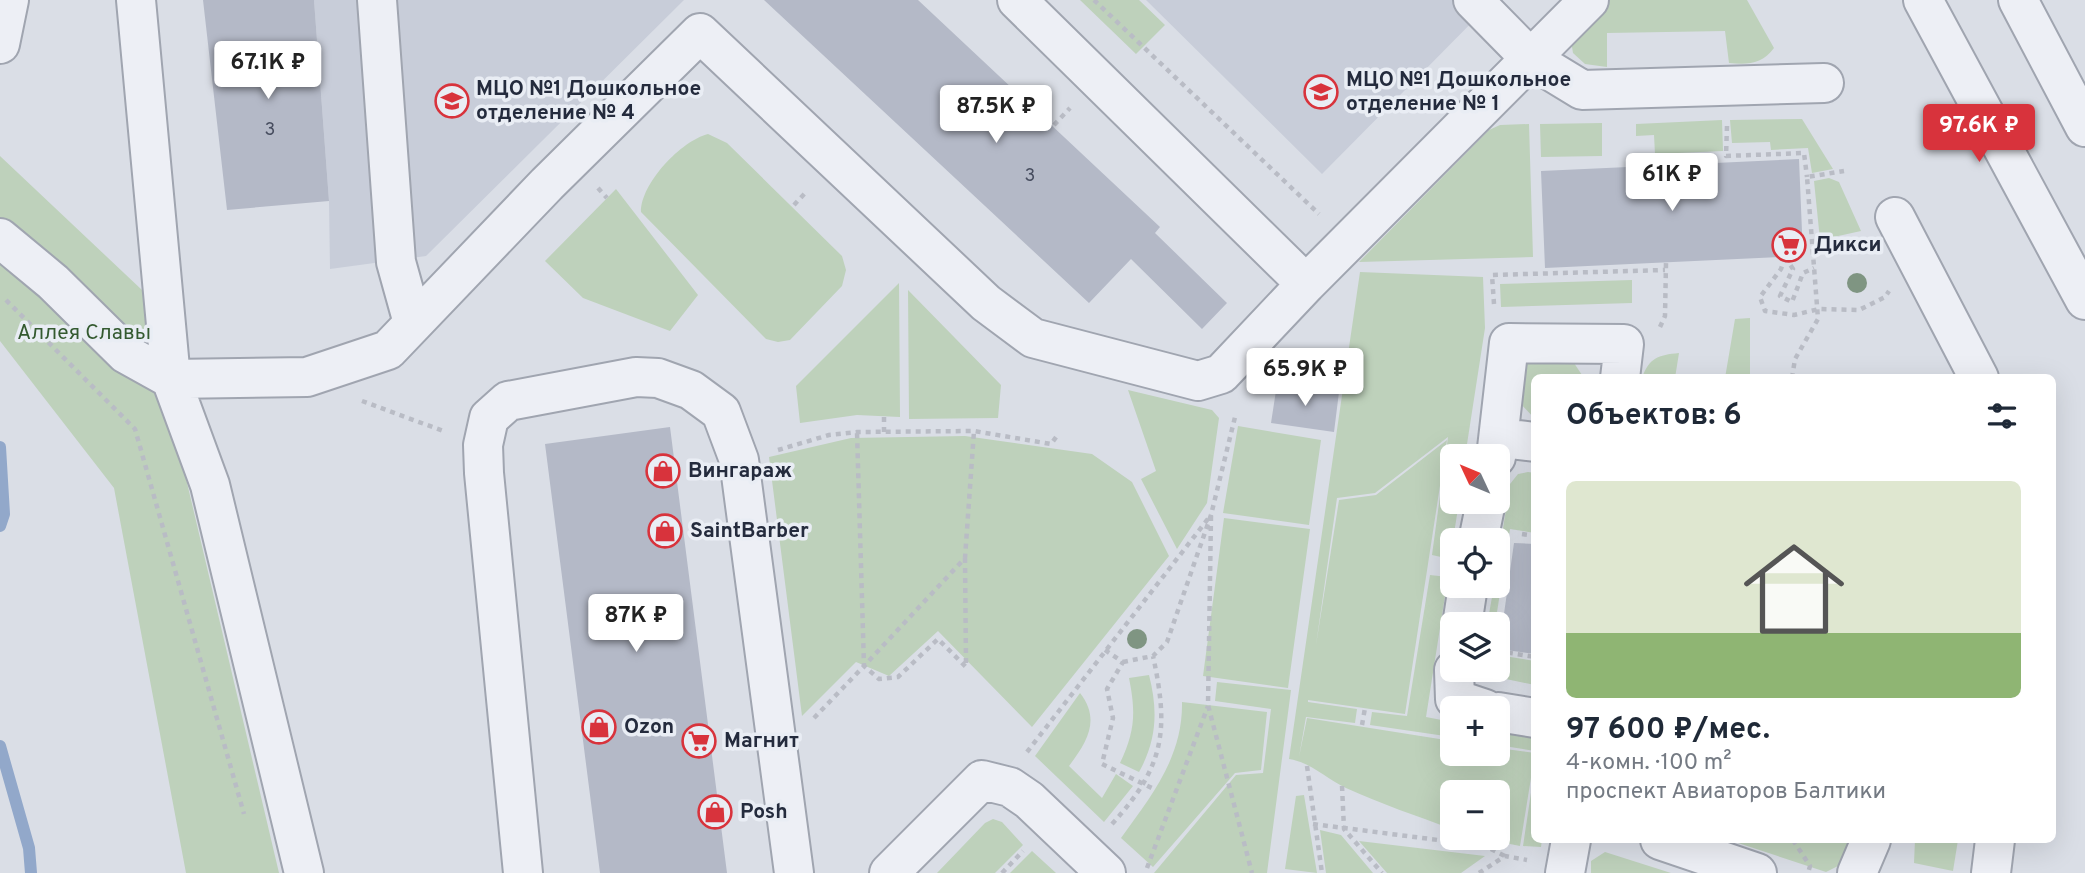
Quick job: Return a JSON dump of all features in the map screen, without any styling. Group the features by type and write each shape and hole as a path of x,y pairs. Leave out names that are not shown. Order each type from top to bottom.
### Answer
{"street":[{"path":"0,44 9,0"},
{"path":"136,0 171,379 210,485 304,873"},
{"path":"377,0 397,262 412,323"},
{"path":"1017,0 1306,284"},
{"path":"1473,0 1531,59 1582,90 1824,83"},
{"path":"0,238 53,282 126,355 171,379 307,377 388,350 700,33 986,303 1033,338 1198,382 1221,374 1306,284 1589,0"},
{"path":"1923,0 2085,300"},
{"path":"2018,0 2085,127"},
{"path":"1895,217 1977,374"},
{"path":"1511,446 1508,343 1624,344 1620,374"},
{"path":"523,873 483,445 489,418 509,401 647,377 659,378 691,390 721,412 739,460 794,873"},
{"path":"1510,714 1531,717"},
{"path":"889,873 982,780 1010,787 1029,800 1106,873"},
{"path":"1564,873 1570,843"},
{"path":"1669,843 1757,873"},
{"path":"1857,873 1870,843"},
{"path":"1991,873 1995,843"}],"path":[{"path":"1094,0 1321,216"},
{"path":"1054,125 1078,100"},
{"path":"1727,113 1727,156 1804,153 1819,309 1818,319 1795,359 1793,374"},
{"path":"1807,177 1844,172"},
{"path":"1812,254 1865,242"},
{"path":"1814,268 1803,272 1792,302 1780,296 1793,269 1785,257 1782,269 1760,297 1765,311 1794,315 1819,309 1858,310 1885,297 1891,288"},
{"path":"1665,306 1666,263"},
{"path":"1494,317 1492,275 1665,270"},
{"path":"0,295 135,429 245,819"},
{"path":"307,377 374,407 483,445"},
{"path":"1105,650 1123,662 1153,656 1167,642 1211,515 1239,401"},
{"path":"884,417 884,433"},
{"path":"857,432 864,666 879,679 898,677 938,639 966,667 965,558 974,431"},
{"path":"739,460 829,435 857,432 974,431 1051,444 1059,433"},
{"path":"1033,742 1211,515"},
{"path":"1211,515 1208,705 1252,873"},
{"path":"808,724 965,558"},
{"path":"1510,652 1531,656"},
{"path":"1105,831 1144,784 1158,751 1163,706 1153,656"},
{"path":"1123,662 1107,689 1113,718 1102,764 1156,790"},
{"path":"1146,869 1208,705"},
{"path":"1362,725 1365,708"},
{"path":"1307,766 1313,824 1322,873"},
{"path":"1342,786 1344,829 1382,873"},
{"path":"1313,824 1485,846 1505,856"},
{"path":"1002,873 1031,843"},
{"path":"1795,843 1810,866 1808,873"}],"shaded area":[{"name":"МЦО №1 Дошкольное отделение № 4","path":"314,0 684,0 426,256 330,269 329,201"},
{"name":"МЦО №1 Дошкольное отделение № 1","path":"1146,0 1494,0 1322,174"}],"green space":[{"path":"1080,0 1139,0 1165,25 1136,54"},
{"path":"1605,0 1747,0 1774,48 1765,57 1754,62 1729,63 1725,31 1607,33 1607,67 1585,64 1573,53 1570,35"},
{"path":"1802,119 1833,169 1812,173 1808,148 1771,150 1770,142 1732,143 1730,120"},
{"path":"1722,120 1723,151 1655,154 1654,135 1636,136 1636,124"},
{"path":"1602,123 1602,156 1541,157 1540,124"},
{"path":"1529,124 1533,257 1359,262 1489,130 1500,125"},
{"path":"708,134 727,143 842,256 846,270 842,286 790,340 778,342 766,339 641,212 648,189 664,165 686,145"},
{"name":"Аллея Славы","path":"0,156 142,290 158,320 180,453 279,873 186,873 114,488 0,341"},
{"path":"1829,178 1839,182 1861,231 1820,240 1814,181"},
{"path":"616,189 698,295 670,331 583,298 545,261"},
{"path":"1360,272 1483,277 1485,328 1467,444 1447,444 1448,437 1375,493 1337,498 1316,645 1339,500 1376,495 1440,445 1440,486 1405,714 1308,700 1357,709 1355,723 1306,717 1299,757 1307,718 1440,739 1440,766 1510,766 1510,750 1531,752 1531,778 1520,846 1510,844 1510,780 1440,780 1440,825 1359,794 1289,759"},
{"path":"1632,280 1632,303 1501,307 1500,284"},
{"path":"899,283 900,417 857,415 800,423 796,386"},
{"path":"908,290 1001,385 998,418 909,419"},
{"path":"1750,318 1750,374 1726,374 1735,319"},
{"path":"1679,353 1676,374 1644,374 1651,362 1665,355"},
{"path":"1572,360 1581,374 1531,374 1531,415 1519,402 1521,369 1529,361"},
{"path":"1128,390 1212,410 1219,418 1207,503 1177,549 1141,479 1156,471"},
{"path":"1238,426 1321,440 1309,525 1223,513"},
{"path":"965,436 1092,454 1132,482 1169,556 1032,727 938,631 889,676 856,662 802,716 769,457 851,438"},
{"path":"1531,472 1531,532 1503,528 1505,514 1510,514 1510,484 1518,474"},
{"path":"1440,496 1440,514 1457,514 1455,528 1440,528 1440,557 1432,555"},
{"path":"1224,518 1310,529 1288,688 1203,676"},
{"path":"1430,575 1440,576 1440,598 1445,598 1442,612 1440,612 1440,628 1426,717 1440,720 1440,735 1370,725 1372,712 1407,716"},
{"path":"1492,598 1499,598 1497,612 1489,612"},
{"path":"1510,657 1531,660 1531,684 1510,680"},
{"path":"1149,675 1154,700 1154,725 1149,748 1139,772 1120,763 1133,722 1129,678"},
{"path":"1217,682 1291,690 1267,873 1154,873 1236,775 1263,773 1271,709 1215,701"},
{"path":"1080,693 1090,712 1089,731 1069,766 1102,798 1116,774 1133,786 1104,822 1035,756"},
{"path":"1182,702 1267,712 1261,770 1235,773 1153,867 1121,838 1164,775 1177,740"},
{"path":"1510,731 1531,734 1531,750 1510,747"},
{"path":"1531,793 1531,843 1542,843 1541,847 1523,846"},
{"path":"1304,795 1317,873 1285,869 1296,796"},
{"path":"993,819 1002,822 1023,845 995,873 937,873 985,823"},
{"path":"1320,830 1341,835 1373,873 1326,873"},
{"path":"1359,841 1485,856 1461,873 1387,873"},
{"path":"1738,843 1858,843 1850,860 1826,872"},
{"path":"1915,843 1958,843 1953,871 1914,863"},
{"path":"1032,851 1056,873 1010,873"},
{"path":"1605,852 1671,873 1591,873 1591,861"}],"building":[{"path":"203,0 314,0 329,201 227,210"},
{"path":"764,0 918,0 1160,227 1155,233 1227,303 1202,329 1131,259 1089,303"},
{"path":"1799,159 1803,256 1545,268 1541,171"},
{"path":"1277,384 1339,392 1334,432 1271,423"},
{"path":"670,427 727,873 600,873 545,444"},
{"path":"1514,543 1531,544 1531,653 1510,651 1510,612 1504,612 1506,598 1510,598"}],"waterway":[{"path":"0,447 4,514 0,526"},
{"path":"0,746 29,848 31,873"}],"place":[{"name":"МЦО №1 Дошкольное отделение № 1","path":"1321,92"},
{"name":"МЦО №1 Дошкольное отделение № 4","path":"452,101"},
{"name":"Дикси","path":"1789,245"},
{"name":"Вингараж","path":"663,471"},
{"name":"SaintBarber","path":"665,531"},
{"name":"Ozon","path":"599,727"},
{"name":"Магнит","path":"699,741"},
{"name":"Posh","path":"715,812"}]}
